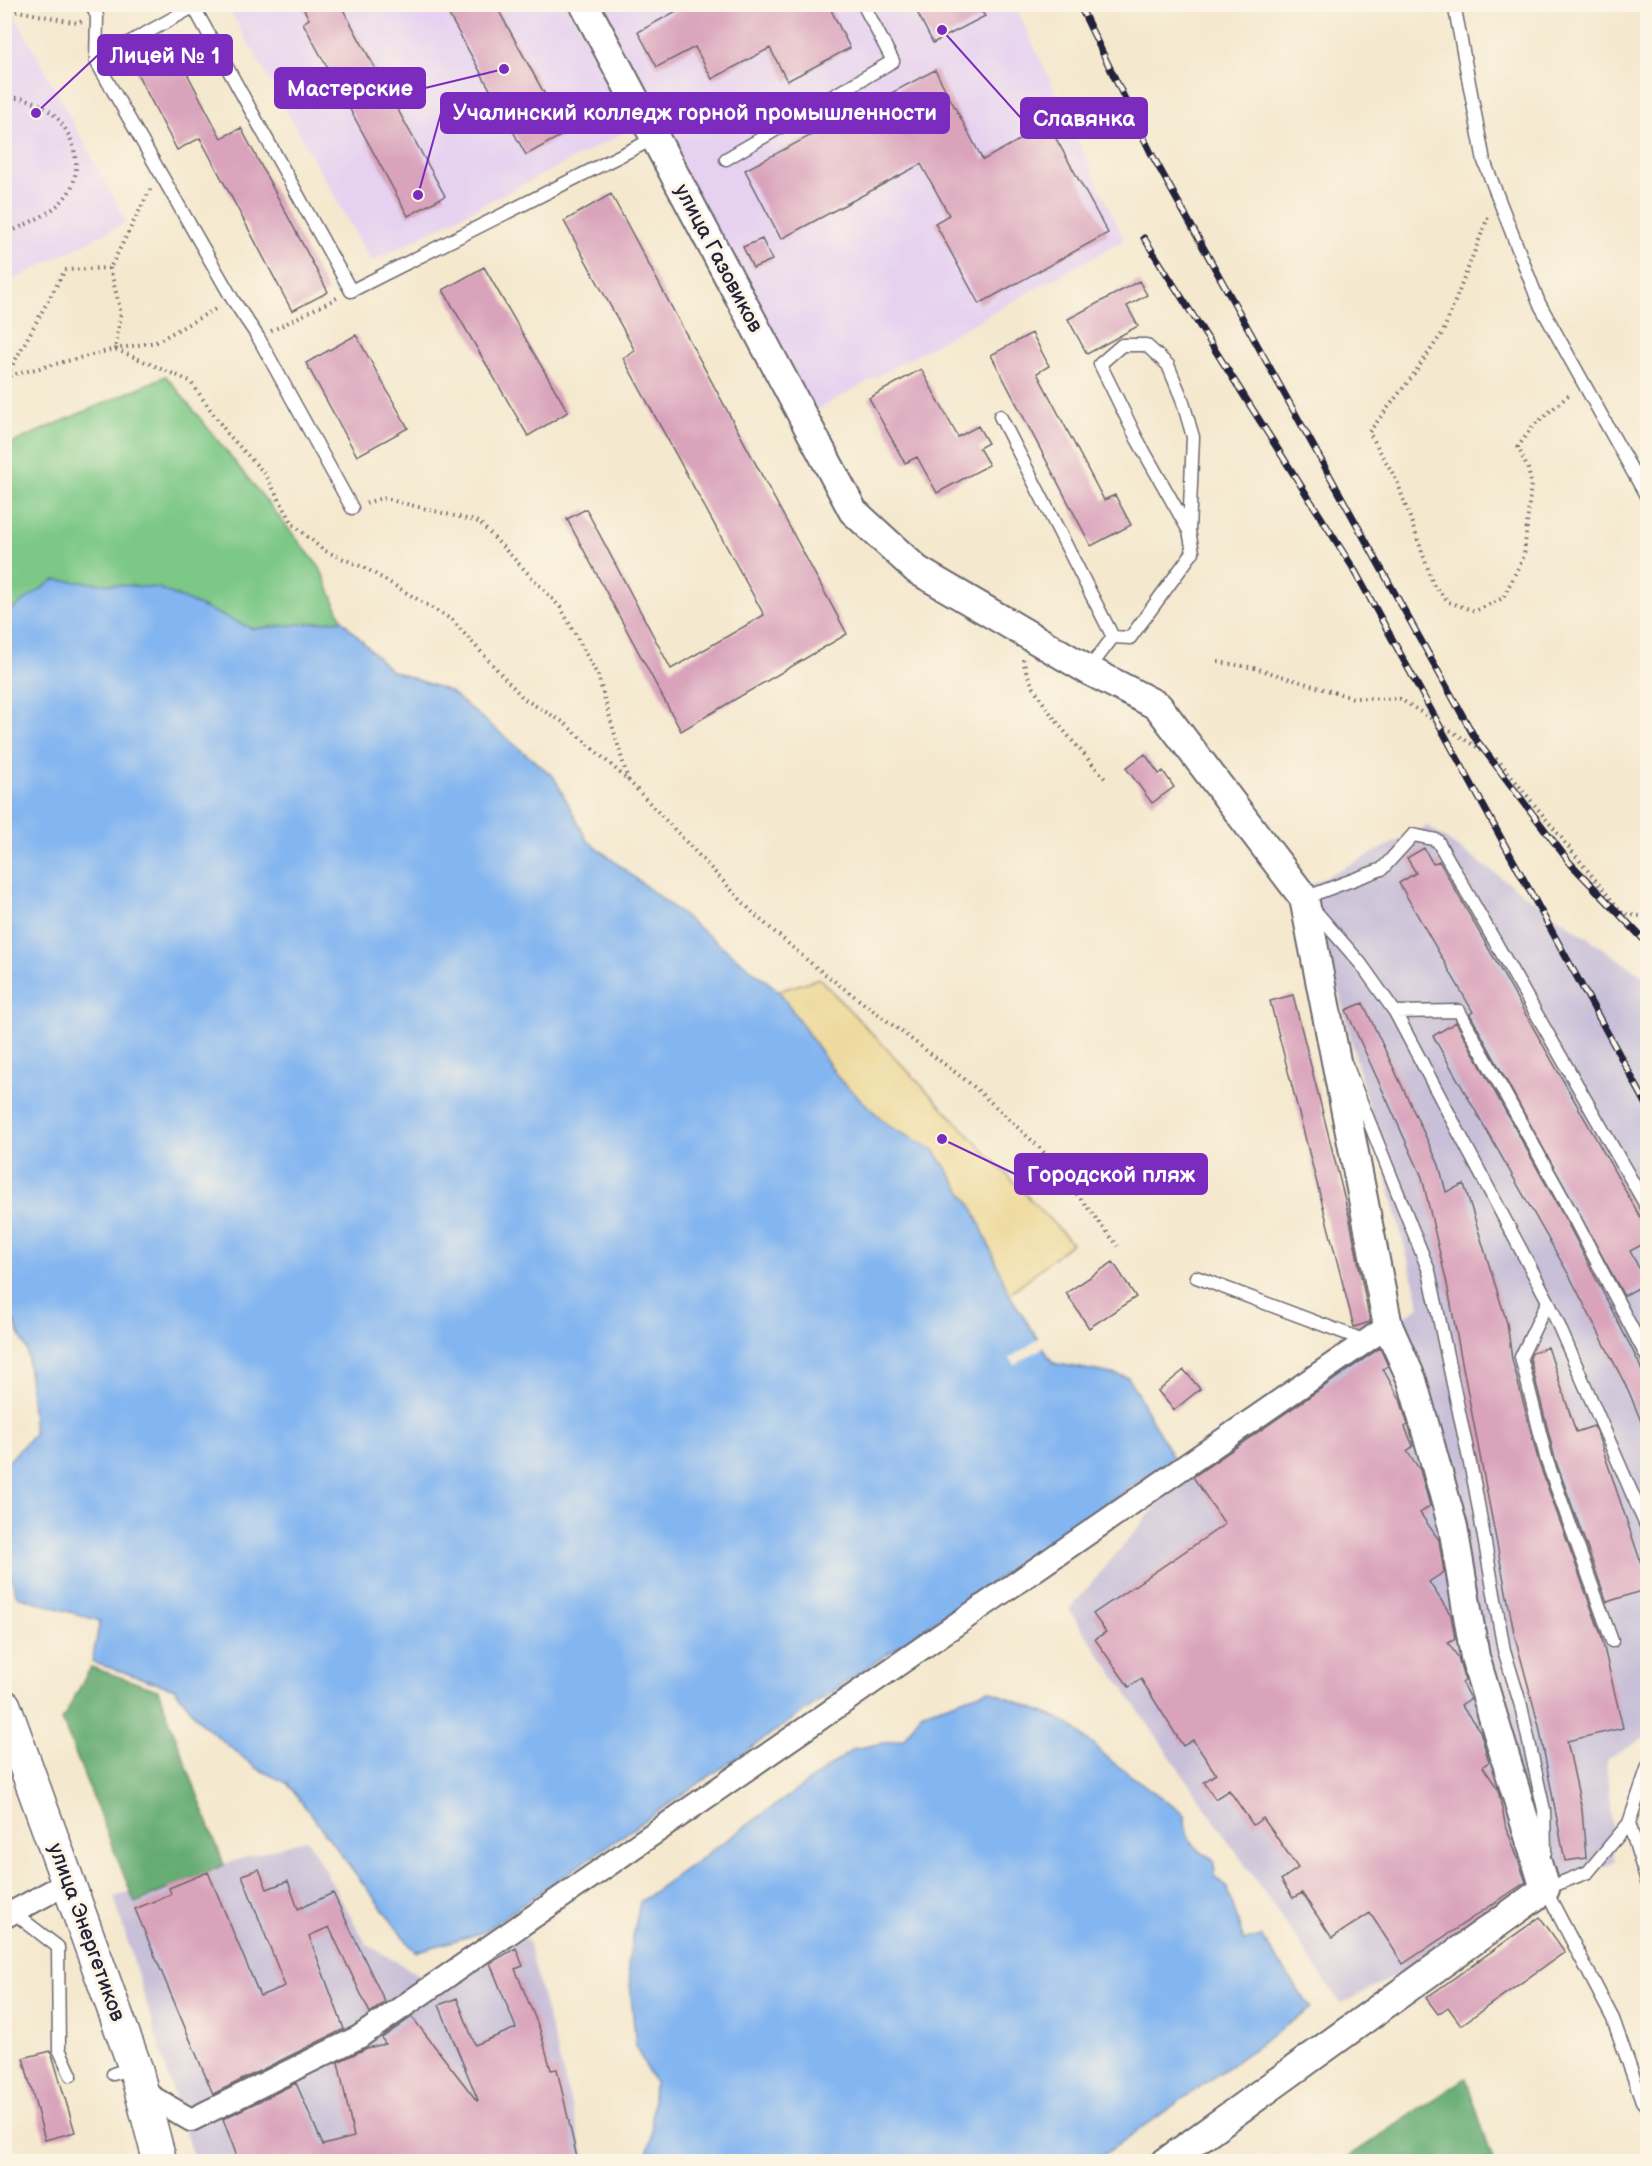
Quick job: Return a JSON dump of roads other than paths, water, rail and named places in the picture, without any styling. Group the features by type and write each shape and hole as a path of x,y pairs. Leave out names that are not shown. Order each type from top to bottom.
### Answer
{"main road":[{"name":"улица Энергетиков","path":"4,1706 69,1882 130,2077 160,2162"}],"street":[{"name":"улица Газовиков","path":"584,4 853,511 917,570 1088,670 1158,706 1304,898"},
{"path":"1166,2162 1545,1889 1474,1657 1453,1527 1419,1403 1412,1380 1377,1334 1332,1039 1304,898"},
{"path":"130,2077 191,2120 360,2037 1377,1334"},
{"path":"9,1915 69,1882"}],"lane":[{"path":"726,159 893,61 863,4"},
{"path":"1454,4 1484,161 1539,303 1647,499"},
{"path":"96,61 192,6 351,291 656,138"},
{"path":"94,10 96,61 233,300 258,337 352,508"},
{"path":"1113,637 1130,638 1193,552 1188,531 1137,439 1100,363 1122,345 1146,345 1167,365 1182,399 1192,437 1188,531"},
{"path":"1000,416 1113,637"},
{"path":"1088,670 1113,637"},
{"path":"1647,1209 1437,840 1413,836 1382,869 1304,898 1361,964 1395,1012 1548,1301 1647,1530"},
{"path":"1395,1012 1459,1011 1575,1220 1647,1359"},
{"path":"1332,1039 1353,1076 1429,1271 1475,1487 1504,1650 1521,1706 1544,1810 1545,1889 1613,2019 1642,2101 1647,2108"},
{"path":"1196,1277 1377,1334"},
{"path":"1548,1301 1521,1357 1546,1461 1612,1641"},
{"path":"1545,1889 1588,1872 1629,1823 1647,1766"},
{"path":"1629,1823 1647,1886"},
{"path":"9,1915 58,1947 59,2049 71,2075"}],"water":[{"path":"54,580 158,588 253,629 342,620 390,670 449,691 554,777 587,840 779,991 839,1079 890,1127 934,1150 974,1210 1009,1294 1053,1363 1128,1377 1173,1458 481,1933 415,1952 287,1783 256,1768 202,1724 175,1689 92,1662 100,1621 17,1596 5,1558 5,1465 34,1434 27,1350 4,1302 4,615"},
{"path":"989,1690 1068,1723 1115,1764 1185,1815 1188,1837 1194,1847 1213,1859 1216,1878 1227,1887 1244,1941 1261,1936 1311,2008 1095,2161 644,2161 651,2141 654,2083 636,2047 628,1962 640,1902 854,1749 904,1739 921,1713"}],"railway":[{"path":"1079,4 1151,153 1475,738 1570,863 1648,944"},
{"path":"1144,238 1355,571 1648,1107"}],"place":[{"name":"Славянка","path":"942,30"},
{"name":"Мастерские","path":"504,69"},
{"name":"Лицей № 1","path":"36,113"},
{"name":"Учалинский колледж горной промышленности","path":"418,195"},
{"name":"Городской пляж","path":"942,1139"}]}
